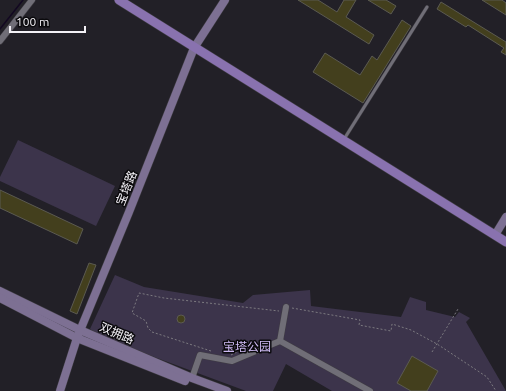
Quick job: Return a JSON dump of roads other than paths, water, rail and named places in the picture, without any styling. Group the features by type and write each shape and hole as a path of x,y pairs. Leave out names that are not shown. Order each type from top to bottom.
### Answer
{"main road":[{"path":"119,0 196,45 503,237"},
{"path":"130,0 196,45"},
{"name":"宝塔路","path":"60,391 79,334 196,45 224,0"},
{"path":"285,101 346,136 503,237"},
{"path":"503,237 506,217"},
{"name":"双拥路","path":"0,291 79,334 227,391"},
{"name":"双拥路","path":"0,298 79,334 212,391"}],"street":[{"path":"0,41 32,0"},
{"path":"280,341 285,309"},
{"path":"192,378 200,355 232,361 280,341"},
{"path":"280,341 370,391"}],"lane":[{"path":"346,136 427,7"}],"waterway":[{"path":"0,29 23,0"}],"park label":[{"name":"宝塔公园","path":"247,346"}]}
